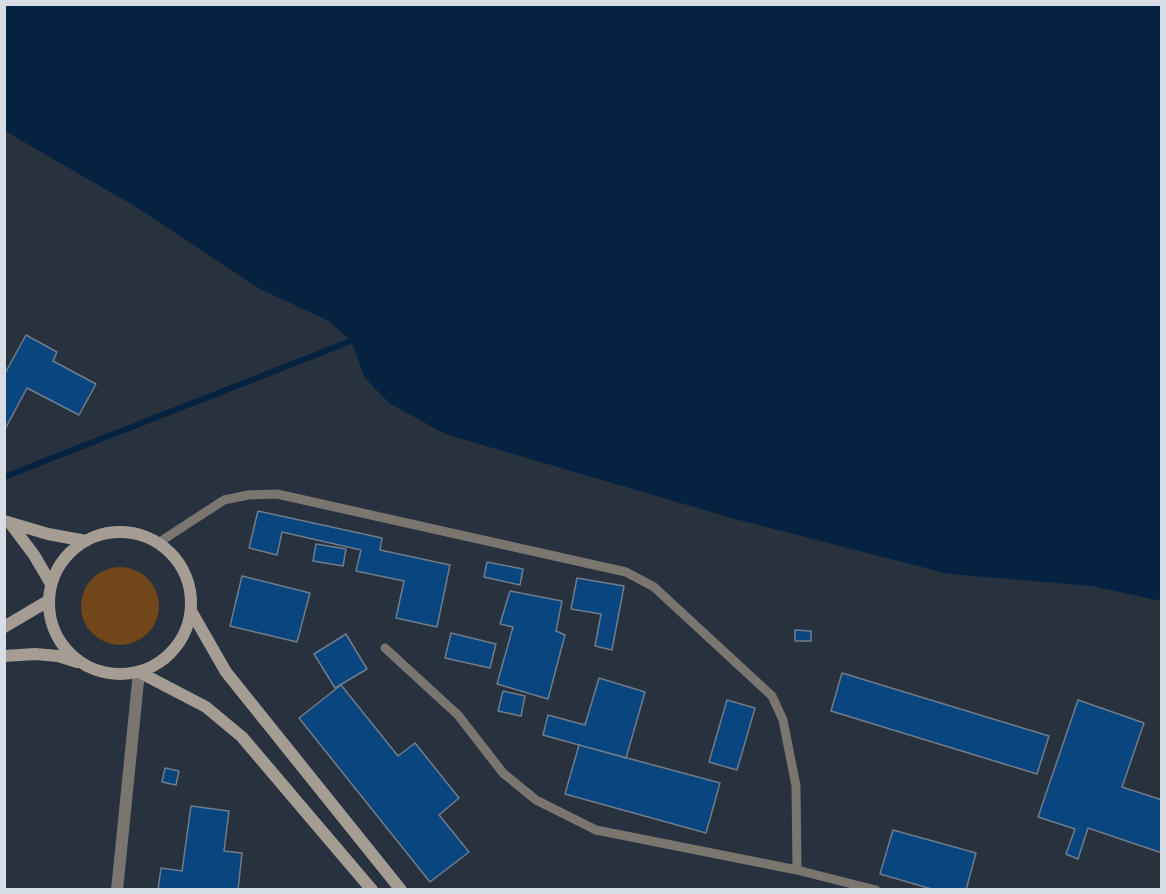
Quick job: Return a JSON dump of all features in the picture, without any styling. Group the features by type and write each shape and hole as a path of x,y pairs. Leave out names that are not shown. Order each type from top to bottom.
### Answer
{"main road":[{"path":"7,522 48,534 86,540"},
{"path":"7,522 34,555 51,584"},
{"path":"4,656 34,654 58,656 100,672 120,675 139,672 165,659 183,638 191,611 191,591 174,556 158,543 123,532 104,534 86,540 71,552 59,567 51,584 48,602 50,620 57,637 68,652 82,664"},
{"path":"4,627 48,602"},
{"path":"191,611 226,672 401,890"},
{"path":"139,672 206,707 242,737 372,890"}],"street":[{"path":"117,890 139,672"}],"lane":[{"path":"158,543 224,500 248,495 277,494 626,572 654,587 772,696 783,720 796,786 797,870"},
{"path":"385,648 458,715 503,773 536,800 596,830 797,870 876,890"}],"shaded area":[{"path":"120,567 135,570 152,584 159,606 156,621 142,638 120,645 105,642 88,628 81,606 84,591 98,574"}],"water":[{"path":"5,4 1161,5 1161,601 1092,586 949,574 735,519 445,434 389,403 365,378 351,341 329,321 260,289 136,207 5,131"}],"building":[{"path":"26,335 57,352 53,361 96,384 79,415 27,388 4,431 4,375"},
{"path":"258,511 382,538 380,550 450,565 437,627 396,618 404,581 356,571 361,550 282,532 277,555 249,548"},
{"path":"316,544 346,549 343,566 313,561"},
{"path":"487,562 523,569 520,585 484,577"},
{"path":"242,576 310,593 297,642 230,626"},
{"path":"577,578 624,586 612,650 595,646 601,614 571,609"},
{"path":"510,591 562,601 556,631 565,635 548,699 497,684 513,627 500,624"},
{"path":"795,630 811,631 811,641 795,641"},
{"path":"451,633 496,644 490,668 445,658"},
{"path":"346,634 367,669 335,688 314,654"},
{"path":"842,673 1049,736 1037,774 831,711"},
{"path":"599,678 645,692 626,758 543,735 548,715 585,725"},
{"path":"341,685 398,756 415,743 459,798 439,815 469,852 430,882 299,718"},
{"path":"503,691 525,696 521,716 498,711"},
{"path":"727,700 755,708 737,770 709,762"},
{"path":"1078,700 1144,723 1122,787 1162,800 1162,853 1088,828 1078,859 1066,854 1075,829 1038,817"},
{"path":"579,745 720,783 706,833 565,794"},
{"path":"165,768 179,771 176,785 162,782"},
{"path":"191,806 229,811 224,851 242,853 238,890 158,890 161,868 182,871"},
{"path":"893,830 976,853 966,890 935,890 880,874"}],"waterway":[{"path":"4,477 351,341"}]}
